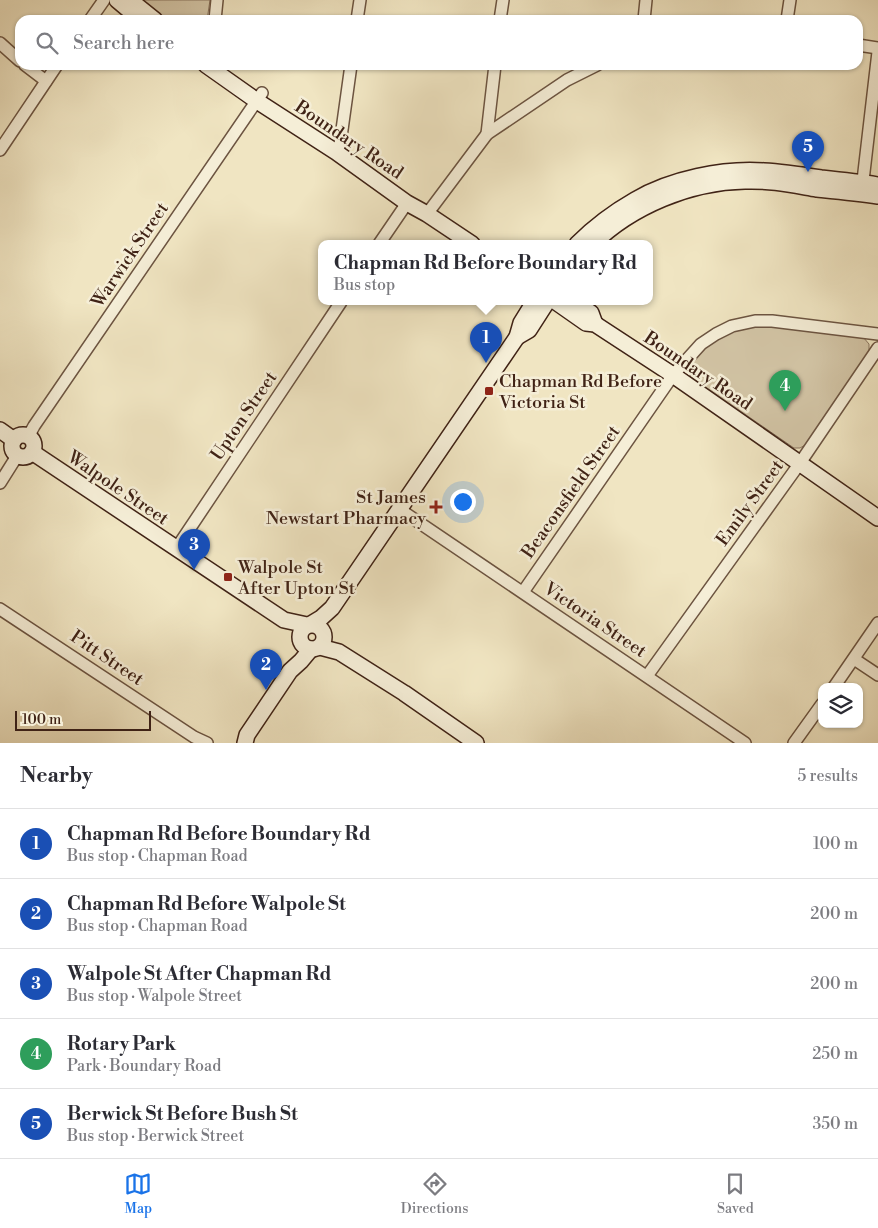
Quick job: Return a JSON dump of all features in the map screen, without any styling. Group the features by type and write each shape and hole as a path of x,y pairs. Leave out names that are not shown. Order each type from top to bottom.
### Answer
{"street":[{"path":"94,15 104,0"},
{"path":"117,0 135,15"},
{"path":"130,0 149,15"},
{"path":"216,15 217,0"},
{"path":"358,15 360,0"},
{"path":"501,15 503,0"},
{"path":"644,15 646,0"},
{"path":"788,15 790,0"},
{"path":"0,43 15,56"},
{"path":"862,188 878,50 863,46"},
{"path":"32,70 46,81"},
{"path":"0,150 54,70"},
{"name":"Boundary Road","path":"214,70 412,195 467,240"},
{"name":"Boundary Road","path":"229,70 259,97"},
{"path":"338,148 350,70"},
{"path":"487,134 494,70"},
{"path":"430,211 487,134 567,80 587,70"},
{"name":"Warwick Street","path":"21,439 51,401 259,97"},
{"name":"Boundary Road","path":"338,148 407,203 430,211 478,240"},
{"path":"581,240 619,209 636,198 674,183 740,170 765,170 862,188 878,196"},
{"path":"597,240 612,227 662,199 719,184 760,181 862,188 878,185"},
{"path":"382,240 407,203"},
{"name":"Upton Street","path":"176,549 339,305"},
{"path":"243,740 290,671 301,661 321,618 332,608 516,337 521,323 532,305"},
{"path":"516,337 529,330 545,305"},
{"name":"Boundary Road","path":"560,305 586,323 595,324 673,375 878,518"},
{"name":"Boundary Road","path":"579,305 591,313 595,324"},
{"name":"Beaconsfield Street","path":"523,592 673,375 701,344 732,326 755,321 772,321 878,334"},
{"name":"Emily Street","path":"646,676 800,463 878,348"},
{"path":"0,430 21,439"},
{"path":"0,482 24,454 14,452 12,449 12,445 21,439"},
{"name":"Walpole Street","path":"24,454 312,637"},
{"name":"Victoria Street","path":"399,509 745,743"},
{"name":"Pitt Street","path":"0,609 196,740 207,743"},
{"path":"837,683 878,623"},
{"path":"312,637 333,643 339,652 404,693 476,743"},
{"path":"854,659 878,675"},
{"path":"794,743 818,710"}],"shaded area":[{"path":"142,0 210,0 208,15 158,15"},
{"path":"772,325 863,337 869,344 869,353 807,444 800,448 794,448 691,377 689,372 689,366 695,357 724,335 745,329"}],"place":[{"name":"Berwick St Before Bush St","path":"808,172"},
{"name":"Chapman Rd Before Boundary Rd","path":"486,363"},
{"name":"Chapman Rd Before Victoria St","path":"489,391"},
{"name":"Rotary Park","path":"785,411"},
{"name":"St James Newstart Pharmacy","path":"436,507"},
{"name":"Walpole St After Chapman Rd","path":"194,570"},
{"name":"Walpole St After Upton St","path":"228,577"},
{"name":"Chapman Rd Before Walpole St","path":"266,690"}]}
